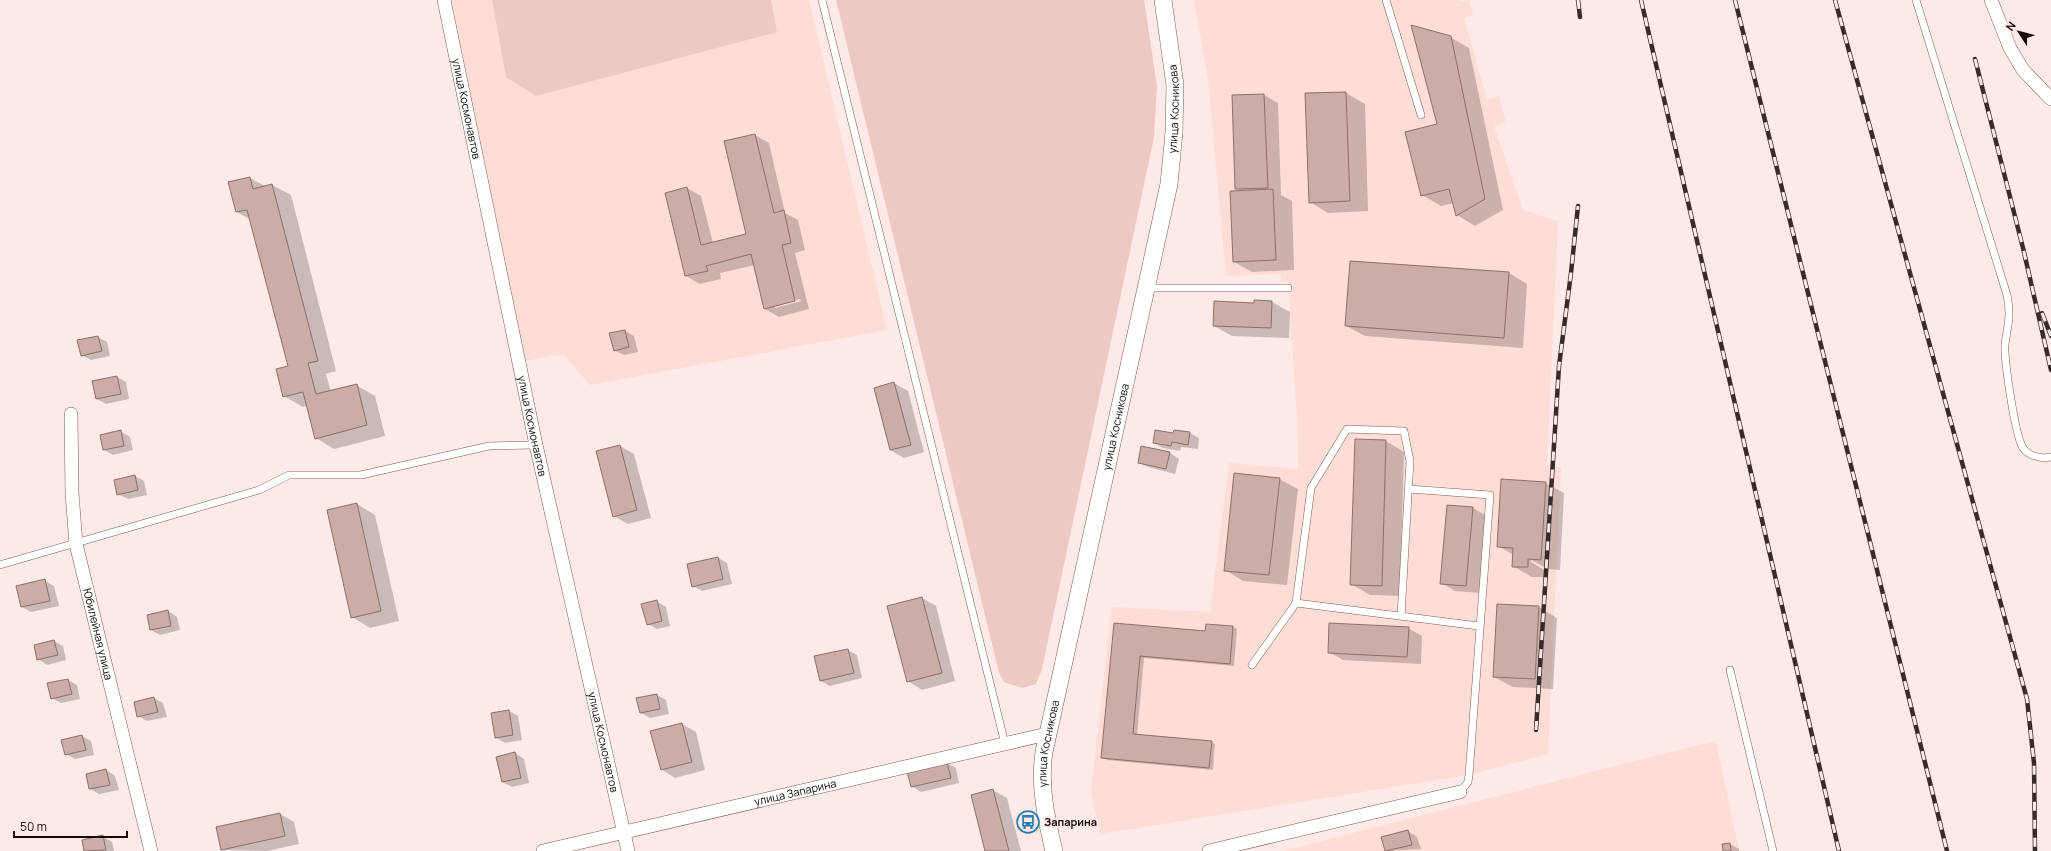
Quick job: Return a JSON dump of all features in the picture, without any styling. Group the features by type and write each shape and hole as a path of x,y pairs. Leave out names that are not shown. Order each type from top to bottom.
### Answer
{"street":[{"name":"улица Космонавтов","path":"444,0 536,445 628,851"},
{"name":"улица Косникова","path":"1054,851 1042,790 1041,770 1047,734 1169,184 1175,108 1173,59 1163,0"},
{"path":"1991,0 2008,42 2023,70 2051,99"},
{"name":"Юбилейная улица","path":"71,414 72,493 76,544 151,851"},
{"name":"улица Запарина","path":"543,851 1047,734"},
{"path":"1209,851 1460,792"}],"lane":[{"path":"822,0 1005,744"},
{"path":"1386,0 1421,115"},
{"path":"1916,0 2008,295 2010,312 2005,339 2005,352 2016,421 2022,445 2024,450 2034,456 2051,457"},
{"path":"1147,288 1288,288"},
{"path":"1252,665 1296,602 1311,488 1348,429 1404,431 1410,460 1401,616"},
{"path":"0,565 259,490 289,474 361,475 489,446 536,445"},
{"path":"1409,489 1490,494 1469,775 1468,782 1460,792"},
{"path":"1296,602 1479,626"},
{"path":"1730,670 1773,851"}],"shaded area":[{"path":"452,0 809,0 887,330 590,385 563,354 523,361"},
{"path":"492,0 771,0 777,32 536,96 506,77"},
{"path":"836,0 1144,0 1157,86 1154,137 1042,669 1036,684 1022,688 1004,682 999,673"},
{"path":"1194,0 1460,0 1461,2 1469,0 1473,15 1464,18 1487,100 1499,96 1506,123 1494,126 1523,210 1558,221 1547,465 1561,468 1548,754 1469,775 1100,834 1091,791 1112,607 1210,612 1229,463 1298,469 1297,420 1288,281 1282,281 1280,274 1226,276 1208,80"},
{"path":"1716,741 1739,851 1283,851 1646,758"}],"building":[{"path":"1411,25 1451,36 1485,199 1456,216 1449,189 1421,196 1405,132 1437,124"},
{"path":"1346,92 1350,201 1309,203 1305,93"},
{"path":"1264,94 1268,188 1235,189 1232,95"},
{"path":"755,134 774,213 784,210 791,243 782,245 795,301 764,309 751,254 706,266 708,271 685,276 665,193 687,187 701,245 746,234 724,141"},
{"path":"250,177 253,189 272,184 318,361 308,363 316,394 357,384 367,425 315,439 303,392 283,397 276,369 288,366 247,210 236,212 228,182"},
{"path":"1273,189 1276,260 1233,262 1230,191"},
{"path":"1350,261 1509,272 1504,338 1345,326"},
{"path":"1254,300 1272,301 1271,328 1213,326 1214,301 1254,303"},
{"path":"625,330 629,347 614,351 609,333"},
{"path":"98,336 102,351 81,356 77,340"},
{"path":"117,376 121,394 96,399 92,381"},
{"path":"894,382 911,445 890,450 874,388"},
{"path":"121,430 124,446 103,450 100,435"},
{"path":"1155,430 1173,433 1174,430 1190,432 1188,445 1172,442 1171,446 1153,443"},
{"path":"1355,439 1386,440 1382,586 1350,585"},
{"path":"620,445 637,510 613,517 596,451"},
{"path":"1141,446 1170,452 1166,469 1138,463"},
{"path":"1234,473 1280,478 1269,575 1224,571"},
{"path":"135,475 138,490 117,495 114,480"},
{"path":"1501,479 1546,482 1541,560 1528,559 1528,567 1512,567 1513,548 1497,547"},
{"path":"357,503 381,611 351,618 327,510"},
{"path":"1447,505 1473,507 1466,586 1440,584"},
{"path":"718,557 723,579 692,587 687,564"},
{"path":"45,579 50,601 21,607 16,586"},
{"path":"922,597 942,673 907,682 887,606"},
{"path":"657,600 662,621 647,625 641,604"},
{"path":"1497,604 1539,606 1535,679 1493,677"},
{"path":"168,610 171,626 150,630 147,615"},
{"path":"1114,623 1205,631 1206,624 1233,626 1230,664 1140,656 1133,734 1212,741 1209,768 1101,758"},
{"path":"1329,623 1409,627 1407,657 1328,653"},
{"path":"54,640 58,655 37,660 34,645"},
{"path":"848,649 854,673 820,681 814,656"},
{"path":"68,679 72,694 51,699 47,683"},
{"path":"657,694 660,709 640,713 636,698"},
{"path":"154,697 158,712 137,717 134,702"},
{"path":"509,710 513,735 495,738 491,713"},
{"path":"682,723 692,762 661,770 650,731"},
{"path":"82,735 86,750 65,755 61,740"},
{"path":"515,752 521,778 502,782 496,757"},
{"path":"947,762 951,778 911,787 907,771"},
{"path":"106,769 110,785 89,789 86,774"},
{"path":"993,789 1009,851 985,851 971,795"},
{"path":"280,813 285,836 221,850 216,827"},
{"path":"1408,830 1412,845 1385,851 1381,837"},
{"path":"103,835 106,850 84,851 82,840"},
{"path":"1730,843 1731,851 1723,851 1722,844"}],"railway":[{"path":"1578,0 1580,17"},
{"path":"1641,0 1839,851"},
{"path":"1735,0 1947,851"},
{"path":"1835,0 2027,699 2034,763 2035,851"},
{"path":"1975,59 2023,248 2051,370"},
{"path":"1536,730 1559,366 1578,206"},
{"path":"2042,313 2051,336"}],"place":[{"name":"Запарина","path":"1028,822"}]}
